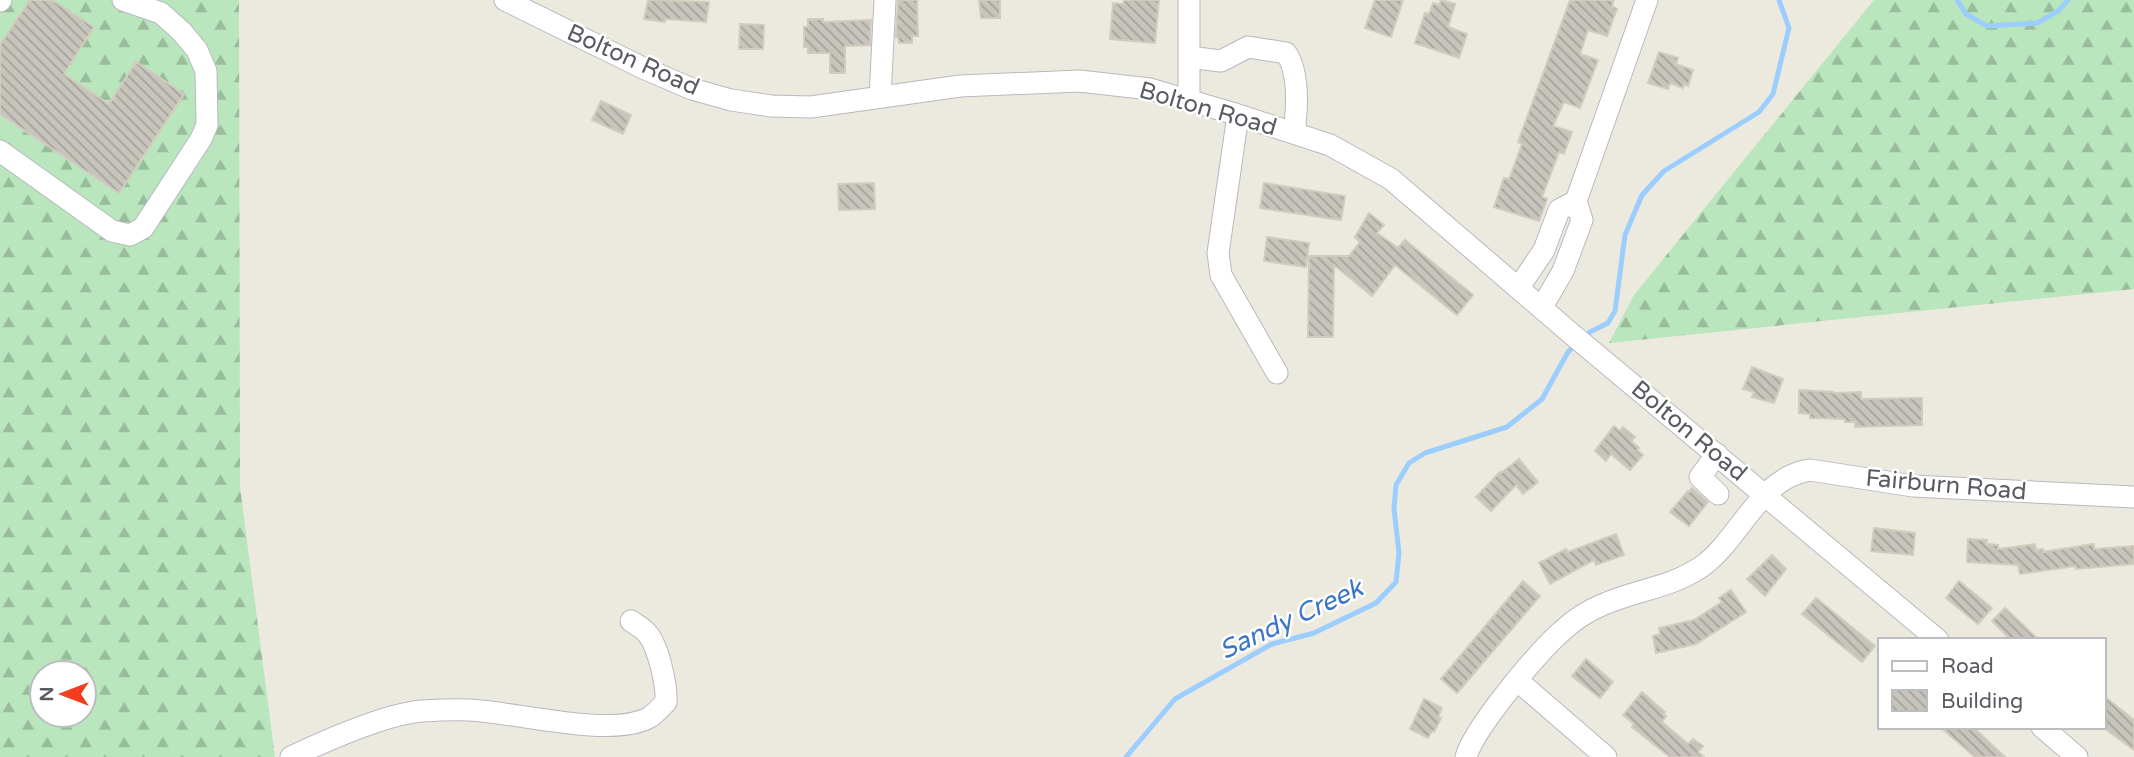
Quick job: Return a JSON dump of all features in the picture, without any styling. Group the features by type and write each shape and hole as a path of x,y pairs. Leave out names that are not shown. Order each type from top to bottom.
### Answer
{"street":[{"path":"0,150 112,231 131,236 142,228 201,139 207,125 206,71 197,50 161,13 123,0"},
{"name":"Bolton Road","path":"505,0 641,67 692,89 731,100 771,106 811,107 960,86 1079,80 1150,89 1330,145 1391,179 1574,336 1936,638"},
{"path":"880,97 885,0"},
{"path":"1189,0 1189,100"},
{"path":"1542,307 1552,293 1582,220 1576,201 1647,0"},
{"path":"1189,57 1221,61 1248,47 1286,53 1294,72 1294,133"},
{"path":"1238,115 1218,253 1221,275 1277,373"},
{"path":"1519,287 1545,246 1559,210 1576,201"},
{"path":"1545,246 1568,256"},
{"path":"1717,454 1700,477 1718,494"},
{"name":"Fairburn Road","path":"1466,757 1477,732 1560,632 1584,613 1605,603 1670,584 1702,566 1722,548 1766,495 1797,472 1810,470 1913,486 2134,497"},
{"path":"291,757 372,723 419,711 470,710 596,726 650,717 666,702 667,687 648,632 631,621"},
{"path":"1518,681 1606,757"},
{"path":"2044,729 2077,757"}],"green space":[{"path":"0,0 239,0 240,487 275,757 0,757"},
{"path":"1874,0 2134,0 2134,289 1609,343 1634,295"}],"building":[{"path":"30,0 52,0 94,27 64,74 109,104 136,62 184,94 119,193 0,114 0,45"},
{"path":"648,0 709,2 706,22 644,19"},
{"path":"898,0 917,0 918,36 912,36 912,43 899,43 896,37"},
{"path":"979,0 1000,0 1000,18 981,18"},
{"path":"1124,0 1159,0 1155,43 1110,39 1113,3 1123,4"},
{"path":"1375,0 1403,0 1391,37 1365,28"},
{"path":"1441,0 1455,4 1448,27 1467,34 1459,58 1415,43 1425,13 1429,14 1433,3 1439,5"},
{"path":"1570,0 1614,0 1612,6 1617,9 1607,36 1588,30 1580,54 1598,60 1580,108 1564,102 1553,126 1572,132 1564,154 1559,152 1542,197 1547,199 1539,221 1494,207 1504,178 1509,179 1522,144 1518,142"},
{"path":"808,19 823,19 823,22 871,20 870,45 845,46 845,73 830,73 830,53 808,53 808,47 804,47 804,27 808,27"},
{"path":"740,24 764,25 763,49 739,49"},
{"path":"1659,52 1678,58 1676,64 1693,70 1688,86 1684,84 1683,88 1670,83 1668,89 1648,83"},
{"path":"601,101 631,115 623,134 592,120"},
{"path":"874,183 875,209 839,210 838,184"},
{"path":"1264,183 1345,196 1341,220 1260,208"},
{"path":"1369,213 1384,225 1377,233 1398,248 1405,240 1473,295 1457,315 1395,265 1372,296 1334,265 1333,337 1308,337 1309,256 1349,256 1360,242 1355,237"},
{"path":"1267,237 1309,243 1306,267 1264,261"},
{"path":"1752,367 1783,379 1774,403 1752,397 1754,392 1743,389"},
{"path":"1799,390 1861,392 1861,399 1922,398 1922,425 1855,427 1855,422 1845,422 1845,419 1810,418 1810,414 1799,413"},
{"path":"1614,426 1620,431 1623,427 1635,437 1631,441 1643,455 1630,470 1611,454 1606,461 1595,451"},
{"path":"1519,459 1538,482 1523,494 1516,485 1491,511 1476,497 1500,472"},
{"path":"1692,488 1708,502 1689,526 1670,512"},
{"path":"1874,528 1915,533 1913,555 1871,551"},
{"path":"1616,534 1624,555 1596,565 1594,560 1550,584 1539,563 1566,549 1568,552"},
{"path":"1968,539 1987,540 1986,544 1998,545 1998,549 2035,544 2036,550 2043,549 2043,552 2094,544 2094,549 2134,546 2134,564 2076,569 2076,566 2020,574 2018,565 1967,562"},
{"path":"1772,555 1786,569 1765,596 1747,579"},
{"path":"1523,581 1540,596 1457,693 1441,679"},
{"path":"1959,581 1992,608 1978,624 1946,598"},
{"path":"1731,590 1746,612 1696,644 1656,653 1653,636 1660,634 1659,628 1694,620 1722,602 1719,598"},
{"path":"1816,598 1875,646 1862,662 1802,614"},
{"path":"2005,608 2037,638 2009,638 1992,621"},
{"path":"1586,659 1613,682 1600,698 1572,676"},
{"path":"1642,692 1665,712 1663,714 1666,716 1662,722 1688,744 1693,739 1703,746 1698,752 1704,757 1670,757 1632,727 1634,724 1623,715"},
{"path":"2106,698 2134,720 2134,750 2105,729"},
{"path":"1424,699 1442,708 1438,717 1441,718 1428,738 1410,729"},
{"path":"1942,729 1975,729 2005,757 1975,757"}],"waterway":[{"name":"Sandy Creek","path":"1583,339 1590,332 1608,323 1615,311 1625,235 1642,195 1664,171 1759,112 1773,94 1789,28 1779,0"},
{"name":"Sandy Creek","path":"1957,0 1966,14 1987,26 2037,23 2058,11 2068,0"},
{"name":"Sandy Creek","path":"1126,757 1175,699 1272,644 1314,633 1376,603 1396,582 1399,553 1394,509 1396,485 1409,463 1425,453 1507,427 1542,399 1568,352 1575,345"}]}
